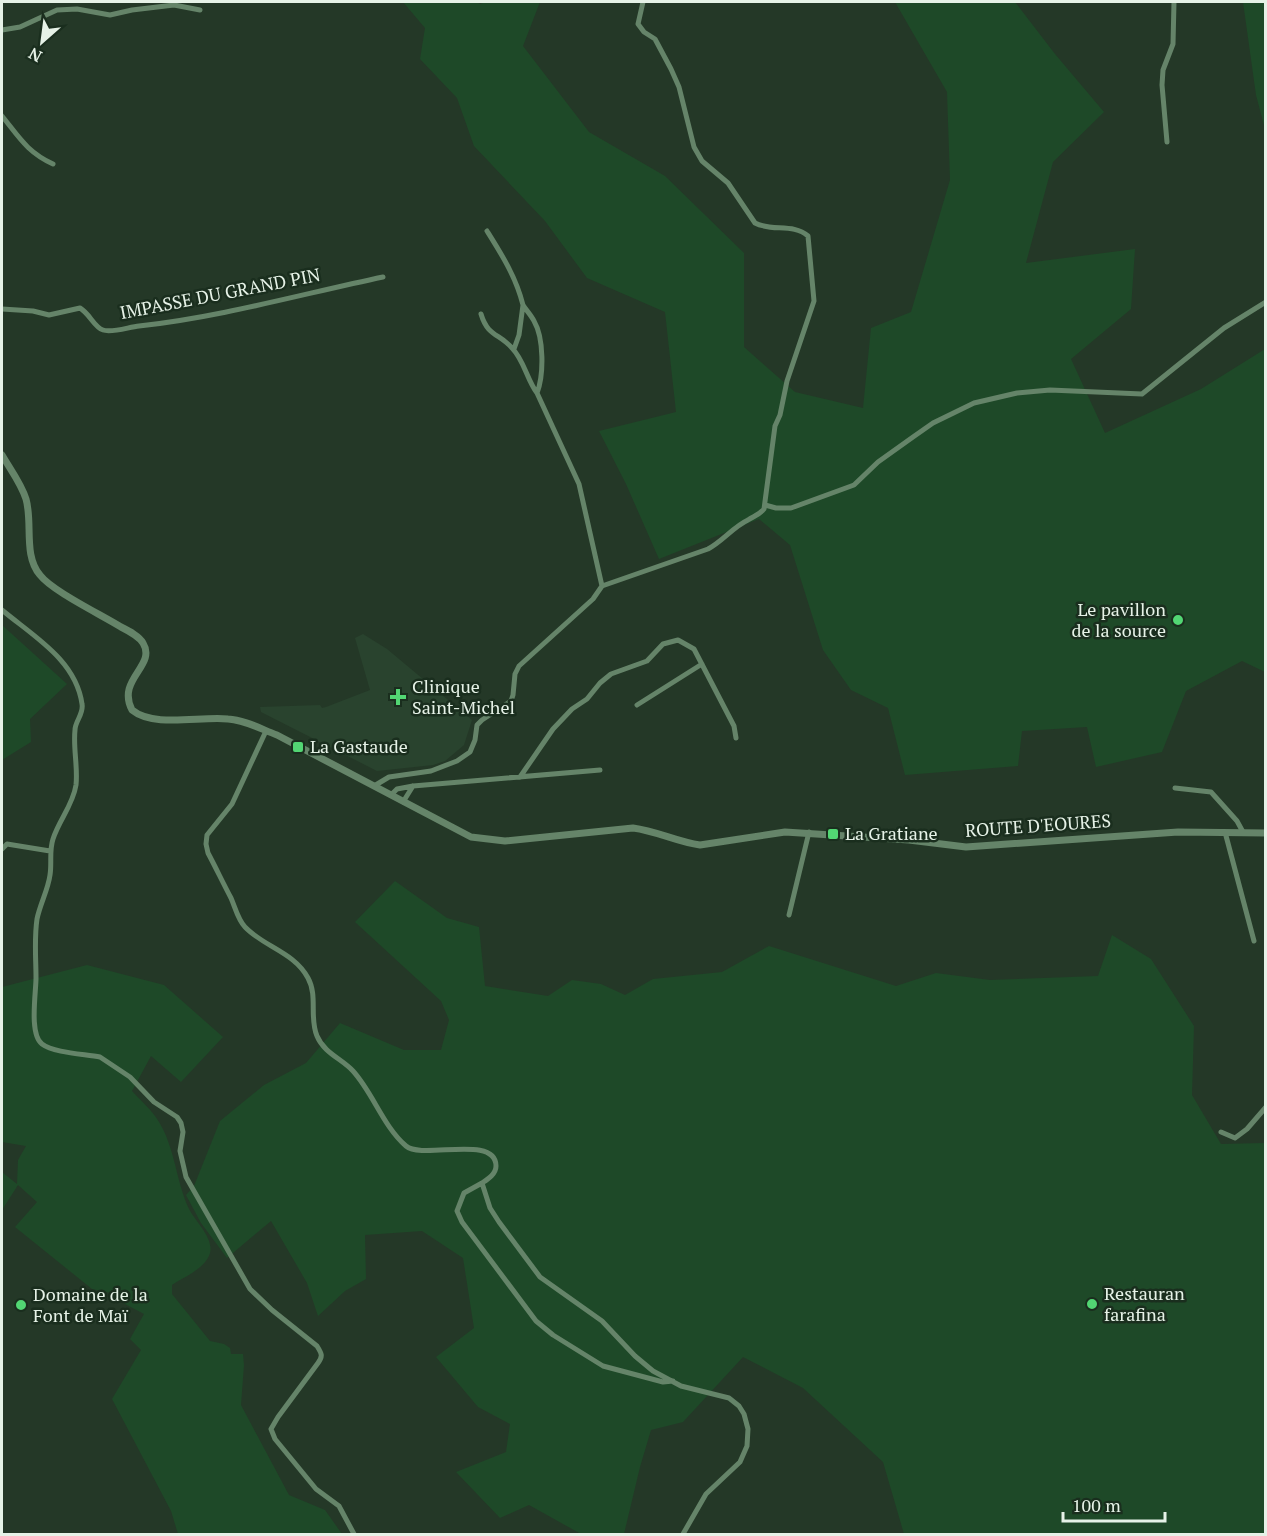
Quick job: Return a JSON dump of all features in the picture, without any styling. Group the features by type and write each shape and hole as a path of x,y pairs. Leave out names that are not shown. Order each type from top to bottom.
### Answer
{"street":[{"path":"374,786 389,777 431,771 458,761 470,752 475,740 477,725 511,701 515,674 519,666 593,599 602,586 708,549 716,545 736,526 760,514 765,505 775,426 794,357 814,301 808,236 796,228 775,228 755,223 728,183 702,161 694,147 681,95 671,69 655,39 644,32 638,24 644,2"},
{"path":"1167,142 1162,85 1163,70 1173,44 1174,2"},
{"path":"2,30 20,27 57,10 77,9 110,15 132,10 174,6 200,10"},
{"path":"2,116 24,145 36,156 52,164"},
{"path":"487,231 508,265 518,285 523,304 535,322 539,338 542,379 537,393"},
{"name":"IMPASSE DU GRAND PIN","path":"2,309 33,311 50,315 80,308 88,313 95,325 103,330 159,324 383,277"},
{"path":"765,505 791,508 854,485 878,462 933,423 982,401 1017,393 1050,390 1142,394 1224,328 1266,302"},
{"path":"514,349 519,335 523,304"},
{"path":"481,314 487,327 495,336 514,349 579,484 602,586"},
{"name":"ROUTE D'EOURES","path":"2,455 26,498 29,513 30,549 39,575 128,630 144,644 147,654 144,663 130,684 127,693 132,710 147,719 229,719 266,731 374,786 453,830 471,837 505,841 633,828 650,830 700,845 785,832 809,832 966,847 1178,832 1266,833"},
{"path":"2,610 50,648 67,668 76,684 83,706 75,728 76,784 72,800 50,851 50,875 38,918 35,946 34,1017 37,1036 40,1043 52,1049 106,1060 130,1077 154,1102 177,1117 181,1123 183,1132 180,1151 186,1177 250,1289 317,1346 322,1353 318,1363 271,1430 275,1439 316,1489 339,1506 354,1534"},
{"path":"520,777 553,729 587,699 600,684 611,675 646,661 663,644 678,640 694,649 734,726 736,738"},
{"path":"637,705 702,664"},
{"path":"266,731 232,804 207,835 208,854 243,925 253,934 289,956 309,979 313,994 317,1036 326,1049 351,1069 362,1082 399,1139 412,1149 423,1151 479,1149 494,1159 496,1167 494,1173 464,1193 457,1211 462,1222 536,1321 553,1335 603,1366 663,1382 673,1381"},
{"path":"391,795 397,789 413,786 600,770"},
{"path":"403,802 413,786"},
{"path":"1175,788 1211,792 1237,821 1243,832"},
{"path":"789,915 809,832"},
{"path":"1225,832 1254,941"},
{"path":"2,849 7,844 50,851"},
{"path":"1221,1132 1235,1138 1247,1129 1266,1107"},
{"path":"482,1183 490,1208 540,1277 602,1321 635,1356 653,1371 681,1386 729,1398 739,1406 744,1414 748,1429 747,1446 740,1462 706,1494 683,1534"}],"shaded area":[{"path":"403,2 477,2 480,4 485,2 540,2 523,46 589,132 665,176 744,253 744,347 795,392 863,408 871,328 911,312 950,180 947,92 895,2 1015,2 1104,112 1053,162 1026,263 1135,249 1131,309 1071,359 1105,433 1201,389 1265,349 1265,672 1242,661 1186,691 1162,752 1096,767 1087,727 1022,731 1018,766 905,775 888,708 851,690 823,650 790,545 759,519 659,559 626,484 599,431 676,412 665,312 587,278 545,221 474,146 457,98 420,59 425,28"},
{"path":"1243,2 1265,2 1265,129 1256,95"},
{"path":"2,625 67,684 30,719 31,742 2,760"},
{"name":"Clinique Saint-Michel","path":"363,634 387,649 472,720 464,745 445,761 433,765 377,771 261,712 260,707 320,705 322,708 370,690 355,638"},
{"path":"395,881 447,918 479,927 485,986 548,996 572,980 601,984 625,995 653,979 722,972 769,946 896,986 936,973 990,980 1098,976 1112,935 1151,959 1194,1026 1192,1095 1221,1144 1265,1143 1265,1534 904,1534 883,1462 803,1388 743,1357 683,1422 651,1430 624,1534 581,1534 529,1505 500,1518 456,1472 506,1452 510,1424 478,1407 436,1357 474,1328 463,1258 422,1231 365,1235 366,1279 345,1291 318,1316 307,1283 271,1221 227,1258 201,1223 186,1195 194,1186 220,1121 264,1085 306,1063 340,1023 404,1050 441,1050 449,1020 441,1001 355,922"},
{"path":"87,965 164,985 223,1037 181,1082 151,1056 132,1091 159,1122 172,1154 189,1209 209,1241 208,1258 194,1272 172,1285 172,1294 210,1341 224,1344 230,1348 231,1354 243,1354 241,1405 289,1495 325,1510 342,1534 178,1534 171,1511 112,1399 141,1350 130,1339 144,1314 123,1303 129,1297 92,1289 15,1227 37,1202 18,1185 2,1210 2,1172 17,1184 18,1160 26,1146 2,1142 2,987"}],"place":[{"name":"Le pavillon de la source","path":"1178,620"},
{"name":"Clinique Saint-Michel","path":"398,697"},
{"name":"La Gastaude","path":"298,747"},
{"name":"La Gratiane","path":"833,834"},
{"name":"Restauran farafina","path":"1092,1304"},
{"name":"Domaine de la Font de Maï","path":"21,1305"}]}
